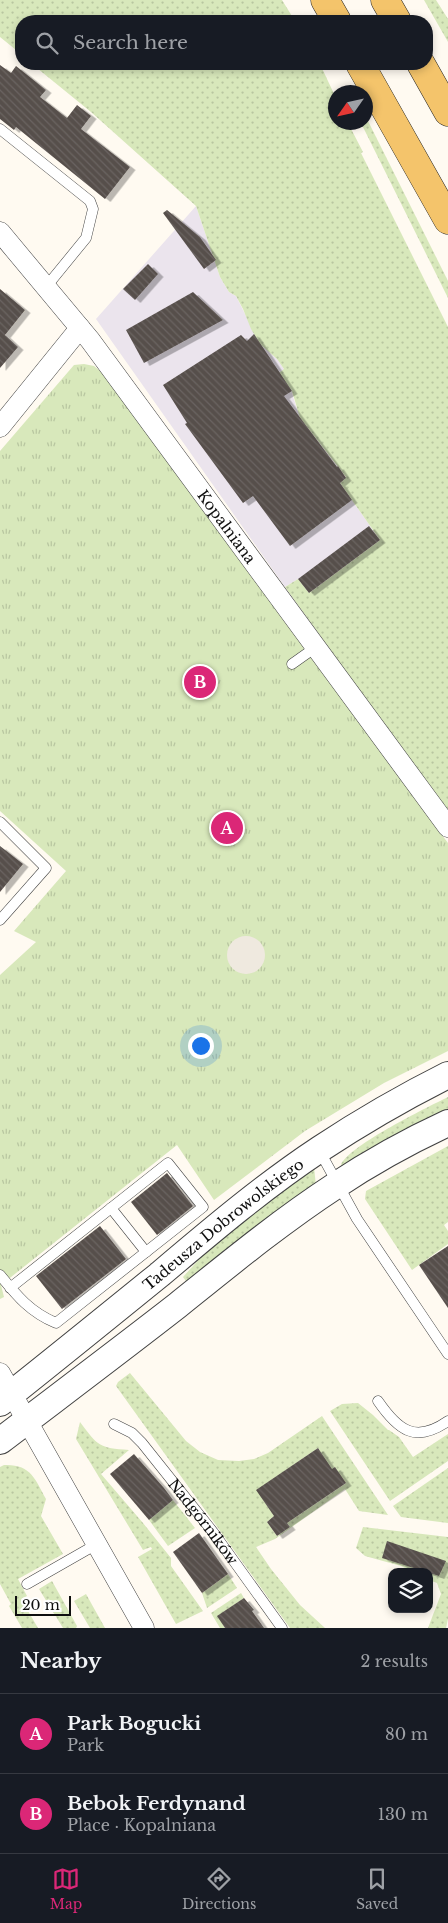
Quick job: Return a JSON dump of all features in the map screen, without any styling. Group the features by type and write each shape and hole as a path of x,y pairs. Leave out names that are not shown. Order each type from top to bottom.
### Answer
{"main road":[{"path":"325,0 334,15"},
{"path":"385,0 394,15"},
{"path":"363,70 448,220"},
{"path":"424,70 448,112"},
{"path":"406,146 448,239"}],"street":[{"name":"Kopalniana","path":"3,242 46,287 80,328 448,827"},
{"path":"0,427 80,328"},
{"name":"Tadeusza Dobrowolskiego","path":"4,1390 59,1357 206,1236 319,1150 379,1112 448,1075"},
{"path":"0,1442 129,1348 270,1232 336,1185 390,1153 448,1123"},
{"path":"4,1390 27,1421 144,1628"}],"lane":[{"path":"0,129 90,201 93,209 86,238 46,287"},
{"path":"292,664 316,647"},
{"path":"0,822 46,868 0,920"},
{"path":"319,1150 336,1185 357,1219 448,1354"},
{"path":"0,1275 10,1288 39,1316 56,1323 203,1207 168,1163 10,1288"},
{"path":"111,1208 146,1252"},
{"path":"378,1401 390,1418 411,1433 430,1431 448,1421"},
{"name":"Nadgórników","path":"114,1424 132,1433 142,1443 213,1532 282,1628"},
{"path":"27,1584 97,1544"}],"shaded area":[{"path":"196,206 220,277 229,292 236,296 260,344 277,359 284,369 300,418 346,478 340,483 380,540 309,593 298,579 285,587 96,319"},
{"path":"246,936 260,941 265,955 260,969 246,974 232,969 227,955 232,941"}],"green space":[{"path":"0,0 282,0 291,15 15,15 15,49 0,37"},
{"path":"424,0 436,0 448,19 448,42 433,15"},
{"path":"39,70 323,70 330,85 328,85 328,130 352,130 363,152 361,153 448,327 448,809 443,806 285,587 298,579 309,593 380,540 340,483 346,477 300,418 292,391 279,373 284,369 277,359 260,344 236,296 229,292 220,277 196,206 91,112"},
{"path":"364,130 372,130 448,281 448,298"},
{"path":"74,365 94,366 104,374 448,843 448,1051 384,1083 305,1131 214,1200 177,1145 1,1285 4,1297 0,1299 0,975 36,942 14,931 66,871 0,811 0,451"},
{"path":"448,1097 448,1112 342,1167 341,1164 360,1146 407,1118"},
{"path":"448,1146 448,1222 444,1225 448,1231 448,1244 412,1270 365,1199 366,1191"},
{"path":"314,1167 316,1186 188,1284 183,1277 212,1245"},
{"path":"130,1373 186,1441 200,1452 218,1460 239,1461 254,1459 268,1453 322,1416 388,1515 359,1511 345,1489 275,1539 256,1547 300,1605 325,1628 290,1628 116,1386 118,1382","holes":["318,1448 320,1451 316,1454 328,1472 346,1483 287,1523 290,1527 277,1536 267,1522 274,1516 257,1490"]},
{"path":"358,1403 388,1430 399,1437 413,1457 448,1434 448,1461 390,1501 330,1411 342,1404"},
{"path":"80,1422 96,1441 105,1447 129,1450 101,1474 171,1558 171,1566 203,1611 176,1624 138,1557 152,1549 151,1547 143,1550 76,1439"},
{"path":"4,1465 20,1467 35,1479 46,1499 41,1516 63,1554 18,1579 27,1596 21,1599 38,1628 22,1628 9,1606 11,1604 0,1584 0,1467"},
{"path":"448,1468 448,1523 401,1517 393,1506"},
{"path":"173,1500 195,1528 168,1546 149,1520"},
{"path":"363,1527 448,1537 448,1619 446,1628 428,1628 441,1594 437,1583 433,1582 433,1568 405,1568 365,1556 356,1548"},
{"path":"228,1574 237,1588 207,1608 202,1593"},
{"path":"52,1581 77,1626 76,1628 63,1628 39,1589"},
{"path":"241,1593 244,1598 218,1616 225,1628 220,1628 211,1613"},
{"path":"86,1594 105,1628 90,1628 74,1601"}],"building":[{"path":"0,65 11,73 15,67 15,70 21,70 46,90 40,97 67,118 77,105 91,116 81,129 130,167 105,199 16,127 14,130 0,119"},
{"path":"167,210 200,237 216,260 204,269 163,213"},
{"path":"148,264 158,274 135,300 123,289"},
{"path":"0,289 25,310 5,335 18,347 0,368"},
{"path":"193,292 223,320 144,363 126,330"},
{"path":"254,334 292,391 284,396 346,478 340,483 352,500 290,546 253,496 243,503 185,424 187,423 163,385 241,335 247,341"},
{"path":"369,526 380,540 309,593 298,579"},
{"path":"0,846 23,864 0,892"},
{"path":"167,1173 193,1206 157,1235 131,1202"},
{"path":"100,1226 126,1259 62,1309 36,1276"},
{"path":"448,1246 448,1308 419,1265"},
{"path":"318,1448 332,1469 335,1467 346,1483 287,1523 290,1527 277,1536 267,1522 274,1516 256,1490"},
{"path":"134,1454 173,1500 149,1520 110,1474"},
{"path":"199,1533 228,1574 202,1593 173,1552"},
{"path":"387,1541 446,1561 439,1576 433,1574 433,1568 414,1568 382,1558"},
{"path":"244,1598 254,1610 252,1611 264,1628 225,1628 217,1616"}],"place":[{"name":"Bebok Ferdynand","path":"200,682"},
{"name":"Park Bogucki","path":"227,828"}]}
